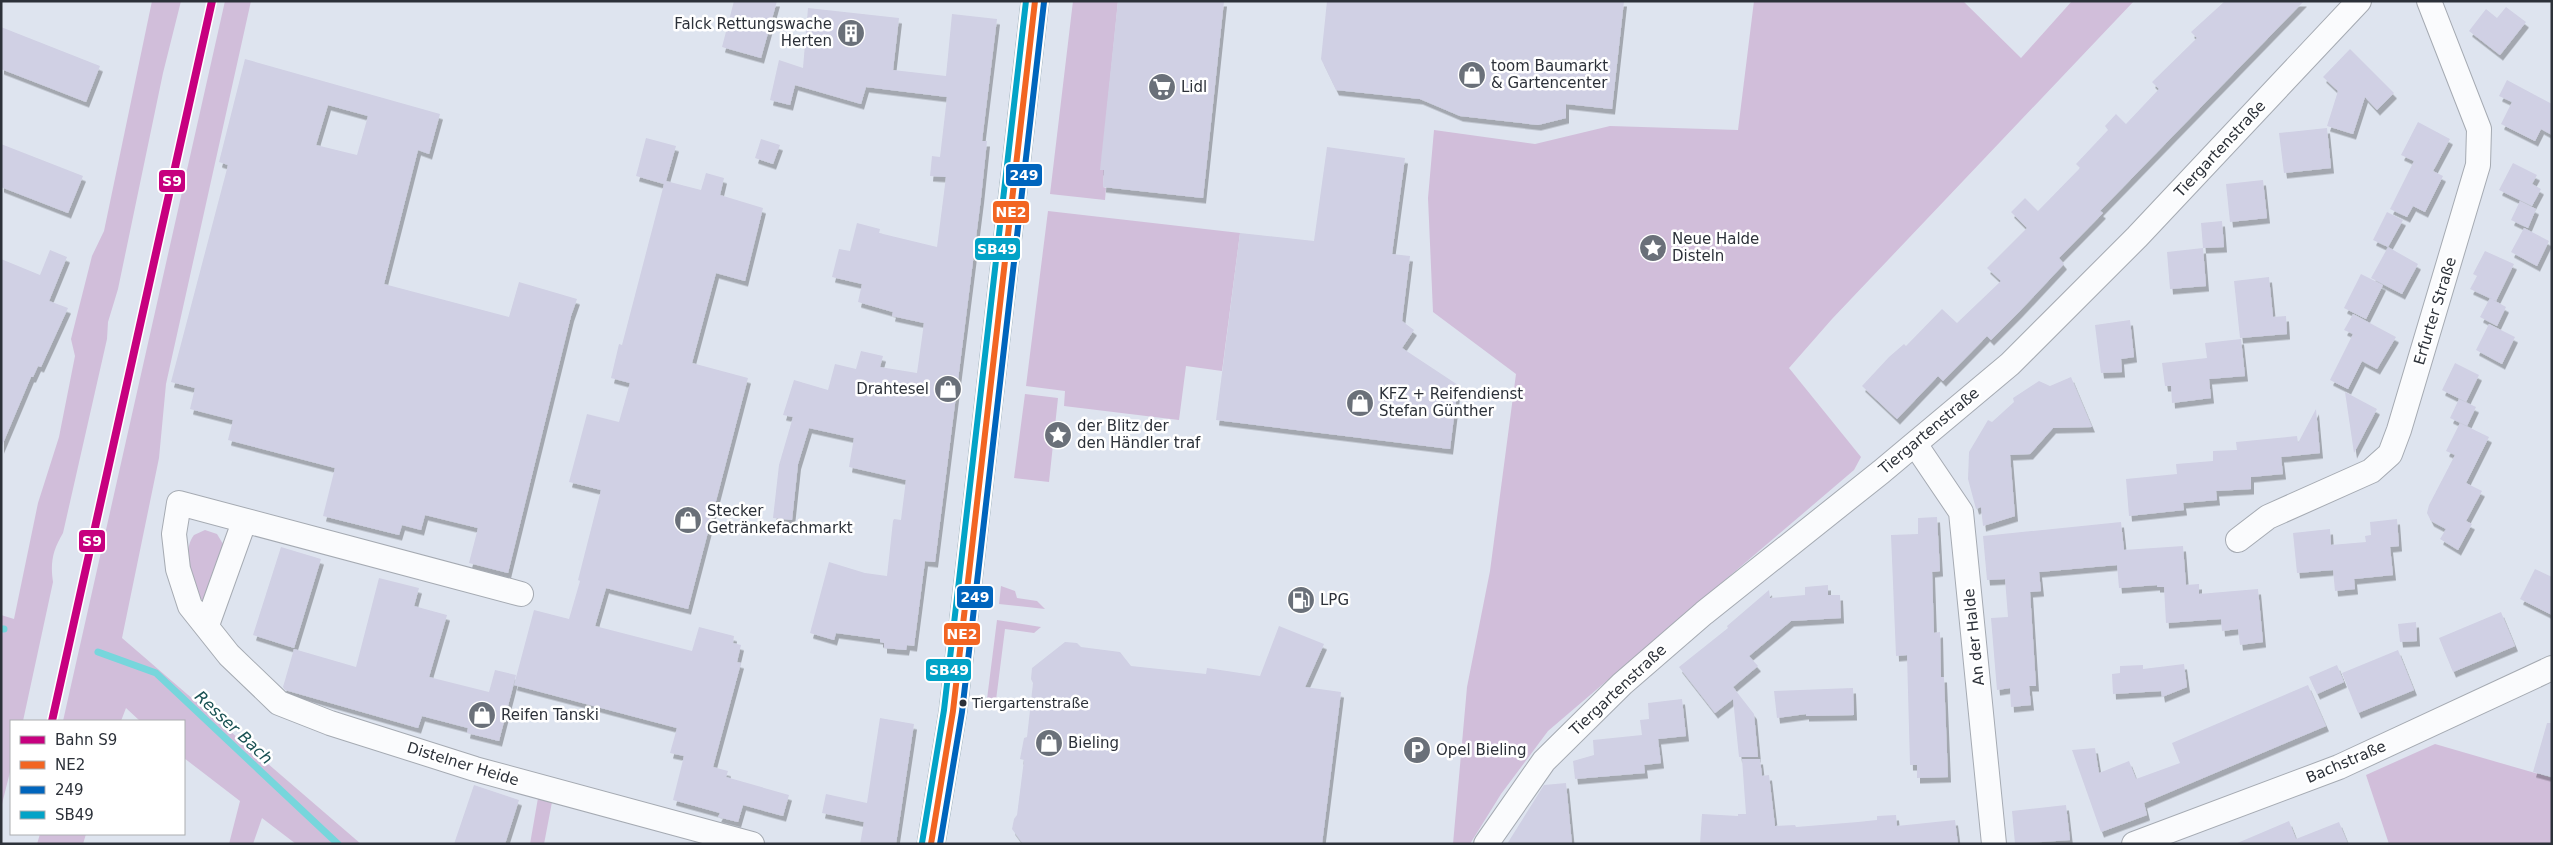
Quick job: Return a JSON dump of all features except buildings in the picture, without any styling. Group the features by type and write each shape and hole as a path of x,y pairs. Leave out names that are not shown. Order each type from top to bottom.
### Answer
{"main road":[{"path":"931,844 953,711 1035,1"}],"street":[{"name":"Tiergartenstraße","path":"1486,844 1544,761 1622,684 1704,613 2010,364 2087,289 2359,1"},
{"name":"Erfurter Straße","path":"2238,540 2268,517 2371,471 2390,454 2399,430 2478,165 2479,129 2429,1"},
{"name":"An der Halde","path":"1914,444 1961,512 1994,844"},
{"name":"Distelner Heide","path":"521,594 244,522 179,503 174,534 178,569 190,606 207,625 228,655 279,703 330,723 475,768 752,844"},
{"path":"207,625 244,522"},
{"name":"Bachstraße","path":"2134,844 2340,767 2552,668"}],"shaded area":[{"path":"152,1 181,1 163,73 118,289 108,322 107,339 63,533 53,556 53,582 23,720 10,720 10,772 1,808 1,615 14,619 38,503 59,437 75,356 71,339 92,256 104,231"},
{"path":"225,1 251,1 166,384 159,458 122,638 361,844 296,844 262,818 253,844 229,844 240,801 185,759 185,720 139,720 126,708 121,720 63,720"},
{"path":"1073,1 1118,1 1101,170 1104,170 1103,187 1106,188 1105,200 1050,194"},
{"path":"1754,1 1963,1 2021,58 2072,1 2134,1 1832,319 1789,368 1861,457 1854,470 1548,731 1501,794 1470,844 1453,844 1467,687 1490,571 1516,374 1433,312 1428,198 1434,130 1535,144 1610,126 1738,130"},
{"path":"1048,211 1240,233 1222,371 1186,366 1179,420 1064,406 1065,391 1026,386"},
{"path":"1025,394 1058,398 1049,482 1014,478"},
{"path":"205,530 217,534 224,550 205,603 199,597 191,580 188,551 194,535"},
{"path":"1001,586 1015,591 1017,598 1037,601 1045,609 999,604"},
{"path":"997,620 1041,627 1034,633 1005,629 995,708 986,707"},
{"path":"2435,744 2552,778 2552,844 2389,844 2366,775"},
{"path":"538,798 552,802 544,844 530,844"},
{"path":"40,835 86,835 83,844 37,844"}],"waterway":[{"name":"Resser Bach","path":"98,652 156,673 338,844"}],"rail line":[{"name":"S9","path":"52,720 212,1"}],"transit line":[{"name":"SB49","path":"922,843 944,710 1026,1"},
{"name":"NE2","path":"931,844 953,711 1035,1"},
{"name":"249","path":"940,844 962,712 1044,2"}],"place":[{"name":"Falck Rettungswache Herten","path":"851,33"},
{"name":"toom Baumarkt & Gartencenter","path":"1472,75"},
{"name":"Lidl","path":"1162,87"},
{"name":"Neue Halde Disteln","path":"1653,248"},
{"name":"Drahtesel","path":"948,389"},
{"name":"KFZ + Reifendienst Stefan Günther","path":"1360,403"},
{"name":"der Blitz der den Händler traf","path":"1058,435"},
{"name":"Stecker Getränkefachmarkt","path":"688,520"},
{"name":"LPG","path":"1301,600"},
{"name":"Tiergartenstraße","path":"963,703"},
{"name":"Reifen Tanski","path":"482,715"},
{"name":"Bieling","path":"1049,743"},
{"name":"Opel Bieling","path":"1417,750"}]}
